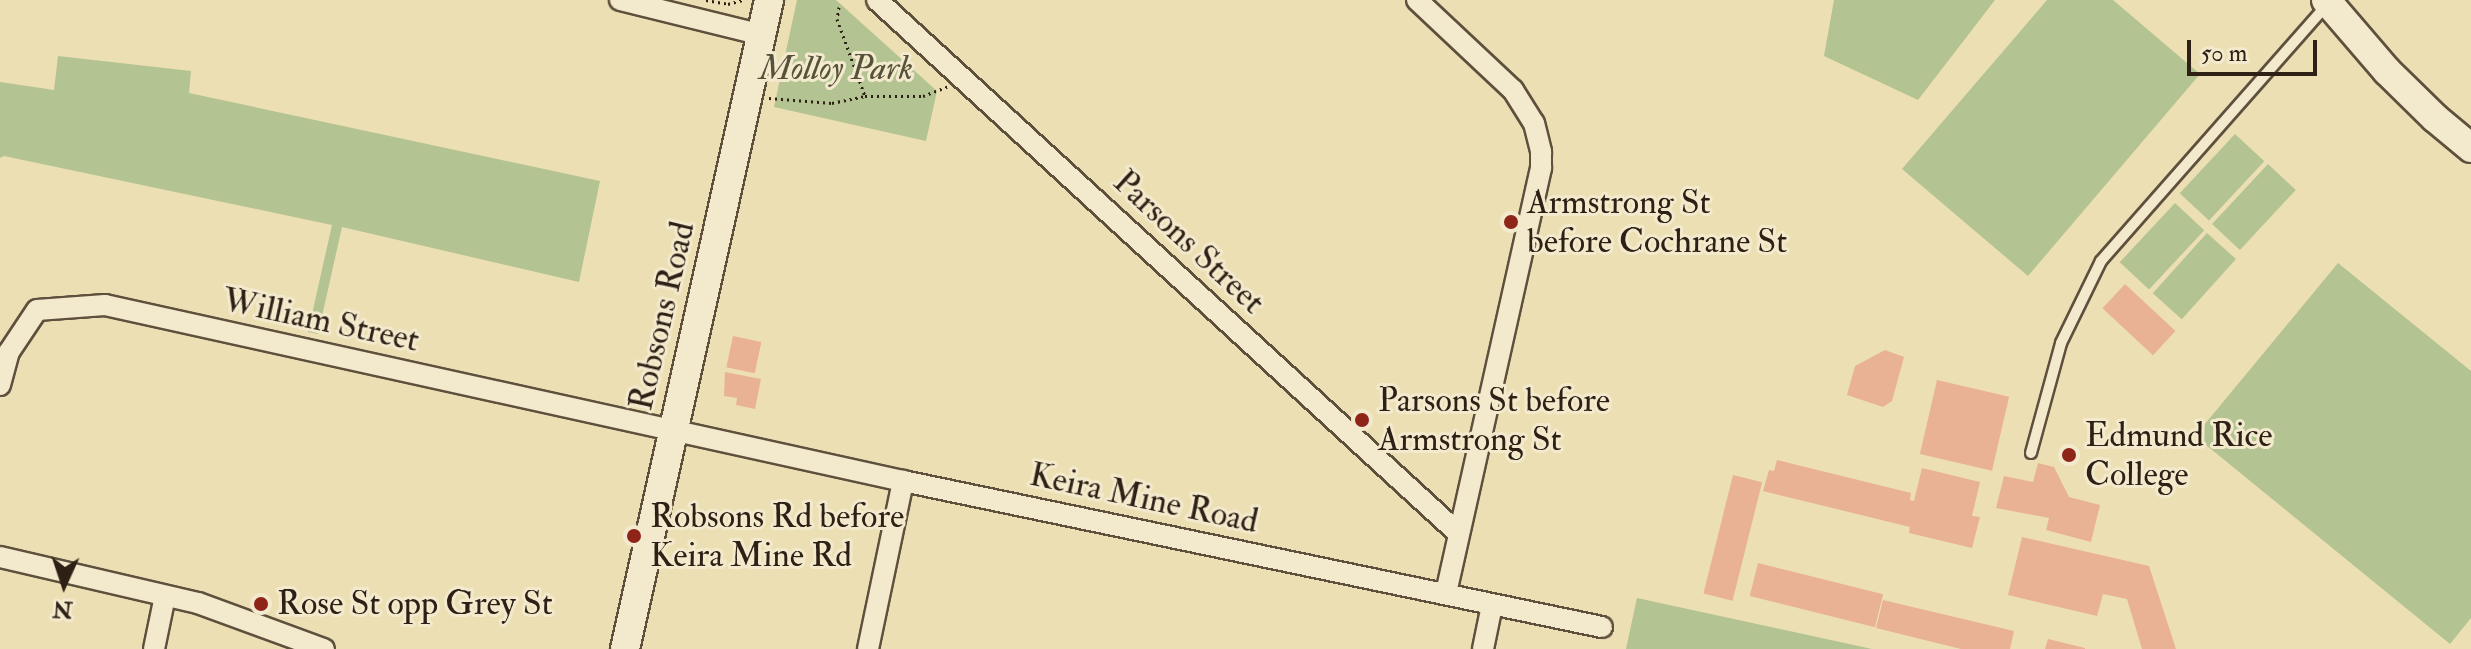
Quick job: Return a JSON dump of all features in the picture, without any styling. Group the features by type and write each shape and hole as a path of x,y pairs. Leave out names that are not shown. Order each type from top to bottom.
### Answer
{"main road":[{"name":"Robsons Road","path":"625,649 769,0"},
{"path":"2327,2 2387,71 2471,148"}],"street":[{"path":"620,0 762,35"},
{"name":"Parsons Street","path":"877,0 1457,532"},
{"path":"1417,0 1513,90 1536,131 1541,168 1446,592"},
{"name":"William Street","path":"0,385 9,352 37,310 105,305 673,429"},
{"name":"Keira Mine Road","path":"673,429 903,481 1602,627"},
{"path":"868,649 903,481"},
{"path":"0,557 224,611 324,649"},
{"path":"154,649 165,596"},
{"path":"1483,649 1492,605"}],"lane":[{"path":"2031,453 2061,343 2101,261 2327,2"}],"path":[{"path":"706,0 728,4 743,0"},
{"path":"839,7 837,19 865,96"},
{"path":"768,97 784,102 832,103 865,96 923,96 965,79"}],"green space":[{"name":"Molloy Park","path":"797,0 836,0 937,91 926,141 774,107"},
{"path":"1834,0 1995,0 1918,100 1824,56"},
{"path":"2047,0 2113,0 2200,74 2028,276 1902,169"},
{"path":"58,56 191,71 189,93 600,181 579,282 342,227 318,334 308,332 332,225 4,156 0,158 0,82 54,90"},
{"path":"2235,134 2264,161 2209,221 2180,193"},
{"path":"2268,164 2296,190 2240,250 2212,224"},
{"path":"2175,203 2204,230 2149,290 2120,262"},
{"path":"2207,233 2236,259 2182,319 2153,293"},
{"path":"2338,263 2471,371 2471,618 2450,644 2195,436"},
{"path":"1637,598 1817,637 1872,649 1626,649"}],"building":[{"path":"2125,284 2175,331 2153,355 2102,308"},
{"path":"733,336 761,342 755,373 726,367"},
{"path":"1885,350 1904,357 1892,401 1883,407 1847,395 1855,366"},
{"path":"725,372 761,379 755,409 736,405 737,398 724,396"},
{"path":"1937,380 2009,397 1992,471 1920,454"},
{"path":"1777,460 1911,493 1910,500 1914,501 1922,468 1980,482 1972,516 1980,517 1972,548 1909,533 1910,527 1763,491 1769,470 1774,471"},
{"path":"2038,463 2054,467 2069,497 2100,505 2091,542 2046,530 2049,518 1996,508 2004,476 2033,482"},
{"path":"1733,475 1762,482 1733,601 1703,593"},
{"path":"2022,537 2149,566 2176,649 2142,649 2127,599 2103,594 2097,616 2008,595"},
{"path":"1758,563 1883,594 1875,627 1750,596"},
{"path":"1883,600 2014,631 2010,649 1961,649 1876,628"},
{"path":"2048,639 2085,648 2085,649 2045,649"}],"place":[{"name":"Armstrong St before Cochrane St","path":"1511,222"},
{"name":"Parsons St before Armstrong St","path":"1362,420"},
{"name":"Edmund Rice College","path":"2069,455"},
{"name":"Robsons Rd before Keira Mine Rd","path":"634,536"},
{"name":"Rose St opp Grey St","path":"261,604"}]}
